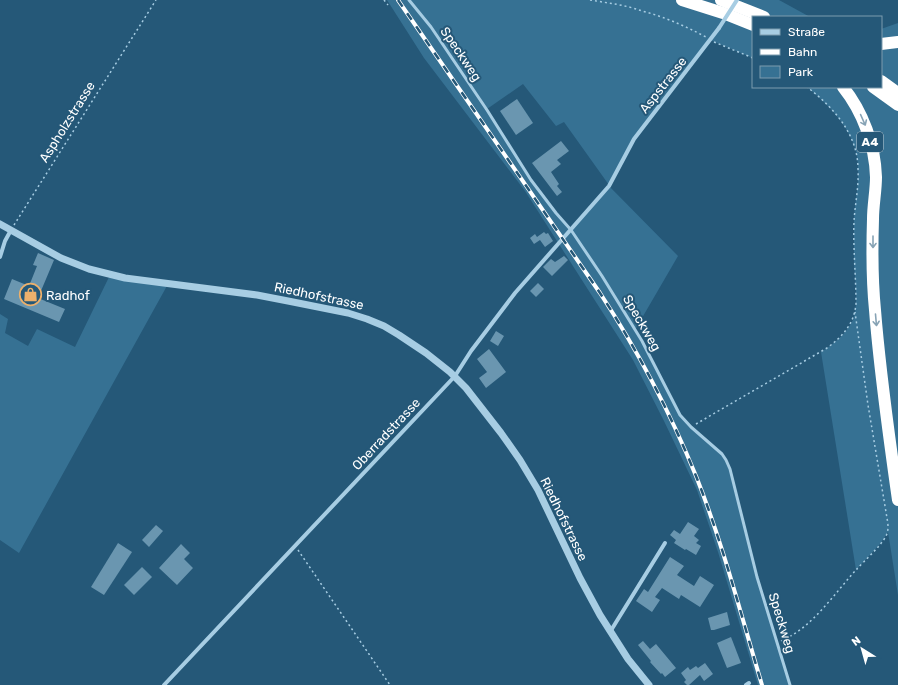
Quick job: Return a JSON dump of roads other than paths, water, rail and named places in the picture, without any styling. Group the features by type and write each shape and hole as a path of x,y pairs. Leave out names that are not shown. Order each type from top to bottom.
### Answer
{"highway":[{"path":"682,0 752,25"},
{"path":"720,0 762,16"},
{"path":"752,12 765,16"},
{"path":"882,44 898,42"},
{"path":"882,82 898,93"},
{"name":"A4","path":"844,88 863,122 870,142 875,164 876,178 872,246 875,309 881,371 898,500"},
{"path":"874,88 898,105"}],"street":[{"name":"Aspstrasse","path":"609,186 634,139 719,28 738,0"},
{"name":"Oberradstrasse","path":"164,685 455,376 471,351 515,293 609,186"},
{"name":"Riedhofstrasse","path":"0,224 61,258 89,269 135,279 273,298 358,316 376,323 399,335 435,360 455,376 466,388 501,433 527,472 545,504 580,578 600,615 628,659 649,685"},
{"path":"0,257 5,241 11,230"},
{"path":"610,632 665,543"}],"lane":[{"name":"Speckweg","path":"409,0 431,28 483,103 531,180 556,214 571,230 602,276 648,352 680,415 691,427 722,454 726,460 730,469 757,577 790,685"}],"railway":[{"path":"398,0 600,293 652,382 686,452 706,502 762,685"}],"place":[{"name":"Radhof","path":"30,295"}]}
